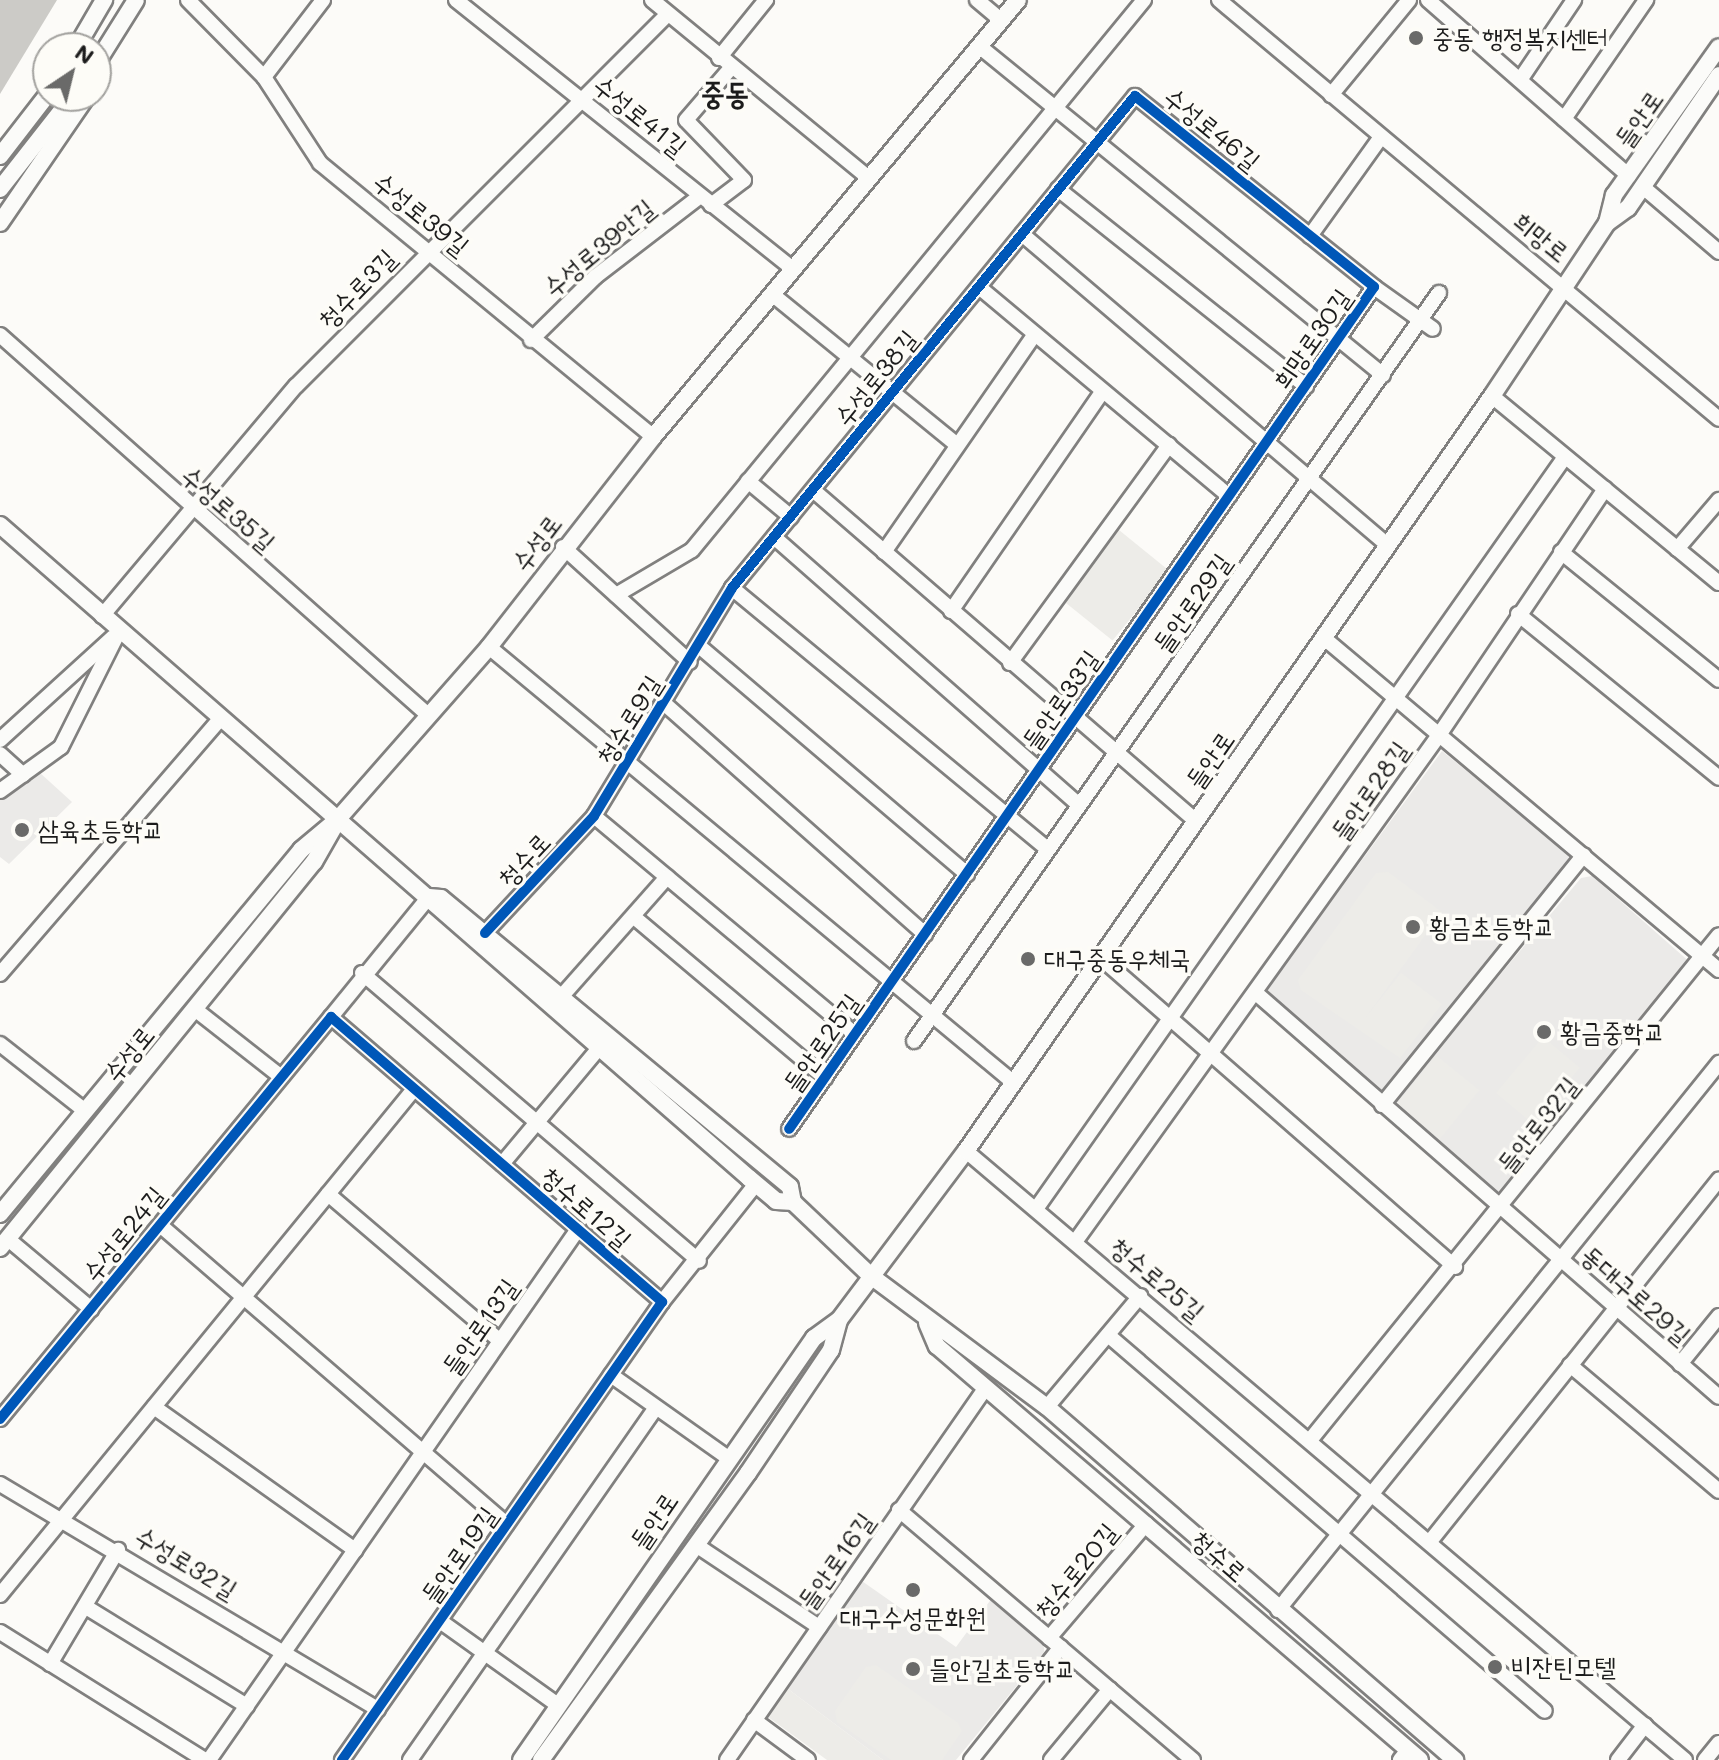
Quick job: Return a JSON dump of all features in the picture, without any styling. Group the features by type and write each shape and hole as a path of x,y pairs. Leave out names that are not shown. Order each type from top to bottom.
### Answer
{"main road":[{"path":"85,32 104,0"},
{"path":"110,32 124,0"},
{"path":"112,39 136,0"},
{"name":"수성로","path":"0,1214 301,850 338,819 489,647 563,547 1018,0"},
{"name":"들안로","path":"521,1760 727,1457 814,1338 839,1320 1014,1083 1566,288 1607,223 1629,176 1719,47"},
{"name":"들안로","path":"1607,223 1643,187 1718,79"},
{"path":"0,167 37,112"},
{"path":"0,189 60,112"},
{"path":"0,223 76,112"},
{"path":"0,156 33,118"},
{"name":"청수로","path":"0,525 219,720 429,897 433,908 600,1047 756,1184 776,1201 793,1202"},
{"name":"수성로","path":"4,1244 314,862 338,819"},
{"name":"청수로","path":"429,897 441,898 485,933 790,1187 793,1202 871,1276 927,1323 951,1330 1047,1407 1455,1760"},
{"name":"들안로","path":"541,1760 831,1350 839,1320"},
{"name":"청수로","path":"927,1323 937,1346 1146,1524 1409,1757"}],"street":[{"name":"수성로39길","path":"188,0 264,77 320,163 429,250 531,340 653,437"},
{"path":"264,77 323,0"},
{"name":"수성로41길","path":"456,0 793,269"},
{"path":"652,0 724,64 869,178"},
{"path":"724,64 766,0"},
{"path":"977,0 1001,20"},
{"path":"849,356 1053,106 1144,0"},
{"name":"희망로","path":"1219,0 1719,419"},
{"path":"1331,95 1409,0"},
{"path":"1428,0 1629,176"},
{"path":"1520,80 1574,0"},
{"path":"1564,119 1646,0"},
{"name":"청수로3길","path":"102,616 189,508 429,250 578,96 668,14"},
{"path":"979,46 1383,375"},
{"name":"수성로39안길","path":"531,340 595,277 705,201 744,180 686,120 724,64"},
{"name":"수성로46길","path":"1096,143 1135,96 1310,236"},
{"path":"1310,236 1381,137"},
{"name":"수성로38길","path":"699,646 732,588 1096,143"},
{"name":"들안로","path":"1643,187 1714,248"},
{"path":"1058,189 1306,386"},
{"path":"1714,248 1719,229"},
{"path":"1022,234 1388,546"},
{"name":"희망로30길","path":"1266,443 1374,287 1310,236"},
{"path":"979,287 1229,496"},
{"path":"1374,287 1433,329"},
{"path":"1310,479 1439,293"},
{"path":"772,294 957,445"},
{"path":"884,552 1035,334"},
{"name":"수성로35길","path":"0,335 189,508 428,715"},
{"name":"수성로38길","path":"616,595 692,550 849,356"},
{"path":"951,611 1103,391"},
{"path":"1492,396 1719,583"},
{"name":"들안로33길","path":"891,982 1266,443"},
{"path":"1010,663 1169,445"},
{"path":"1397,700 1565,457"},
{"name":"들안로29길","path":"1114,755 1310,479"},
{"path":"748,481 791,517"},
{"name":"들안로28길","path":"1212,1057 1439,735 1605,489"},
{"path":"813,490 1114,755 1196,821"},
{"path":"1677,549 1719,500"},
{"path":"774,537 1079,805"},
{"path":"563,547 690,662"},
{"path":"1561,552 1719,680"},
{"path":"732,588 1004,820 1048,849"},
{"path":"1518,614 1719,778"},
{"path":"0,740 119,631"},
{"path":"0,791 61,747 119,631"},
{"path":"1324,638 1719,970"},
{"path":"699,646 967,874"},
{"name":"청수로9길","path":"594,816 666,705 699,646"},
{"path":"489,647 631,760"},
{"name":"들안로28길","path":"1036,1209 1397,700"},
{"name":"청수로9길","path":"666,705 925,934"},
{"path":"0,974 52,906 219,720"},
{"path":"0,754 23,775"},
{"path":"914,1041 1114,755"},
{"name":"청수로9길","path":"631,760 891,982"},
{"path":"561,997 667,877 594,816"},
{"name":"청수로","path":"485,933 594,816"},
{"path":"1382,1105 1584,855"},
{"name":"들안로25길","path":"667,877 855,1034"},
{"path":"196,1010 281,1077 331,1017 362,973 429,897"},
{"path":"634,917 825,1078"},
{"name":"들안로32길","path":"1501,1210 1719,935"},
{"path":"1101,958 1455,1267"},
{"name":"청수로12길","path":"362,973 699,1261"},
{"name":"들안로25길","path":"789,1129 891,982 1014,1083"},
{"path":"1256,993 1558,1260"},
{"path":"0,1595 414,1089 331,1017"},
{"path":"0,1044 85,1111"},
{"name":"청수로12길","path":"502,1164 600,1047"},
{"name":"청수로25길","path":"1212,1057 1075,1242 1432,1539 1685,1760"},
{"path":"1278,1610 1719,1063"},
{"name":"수성로24길","path":"0,1419 281,1077"},
{"name":"청수로12길","path":"414,1089 662,1302"},
{"path":"966,1151 1075,1242"},
{"path":"1432,1539 1719,1179"},
{"path":"727,1457 611,1375 662,1302 699,1261 756,1184"},
{"path":"328,1194 500,1341"},
{"path":"1311,1439 1501,1210"},
{"name":"수성로24길","path":"160,1225 243,1298"},
{"name":"들안로13길","path":"207,1760 578,1229"},
{"name":"수성로","path":"4,1244 91,1309"},
{"name":"동대구로29길","path":"1558,1260 1719,1397"},
{"path":"1047,1407 1140,1296"},
{"path":"243,1298 507,1524"},
{"path":"1680,1364 1719,1316"},
{"path":"1108,1335 1545,1711"},
{"path":"1570,1365 1719,1491"},
{"name":"들안로19길","path":"342,1760 611,1375"},
{"path":"899,1510 986,1388"},
{"path":"154,1407 355,1550"},
{"path":"410,1760 656,1408"},
{"path":"0,1484 64,1517"},
{"name":"들안로16길","path":"727,1760 899,1510 1055,1643"},
{"name":"수성로32길","path":"64,1517 284,1651"},
{"name":"청수로20길","path":"971,1760 1146,1524"},
{"name":"들안로","path":"696,1545 819,1627"},
{"path":"50,1664 118,1550"},
{"path":"86,1607 247,1706"},
{"path":"440,1621 559,1706"},
{"path":"0,1632 207,1760"},
{"name":"청수로20길","path":"1055,1643 1193,1760"},
{"path":"284,1651 378,1709"},
{"path":"1051,1760 1110,1689"},
{"path":"754,1720 808,1760"},
{"path":"1618,1760 1645,1725"},
{"path":"1705,1760 1719,1743"}],"shaded area":[{"path":"0,0 57,0 38,32 32,32 32,41 0,94"},
{"path":"1114,526 1169,571 1113,641 1057,596"},
{"name":"황금초등학교","path":"1442,751 1569,853 1568,863 1383,1090 1373,1090 1265,992"},
{"name":"삼육초등학교","path":"39,772 72,802 9,864 0,857 0,800"},
{"path":"1388,872 1442,912 1366,1017 1401,973 1442,1004 1400,1058 1301,990 1298,980 1376,873"},
{"name":"황금중학교","path":"1592,876 1692,964 1497,1193 1395,1100 1581,878"},
{"path":"1543,1037 1580,1068 1533,1124 1496,1093"},
{"path":"1436,1055 1480,1090 1439,1140 1396,1105"},
{"name":"들안길초등학교","path":"859,1579 956,1647 992,1598 1044,1642 1044,1652 956,1760 883,1760 784,1686"},
{"path":"876,1665 958,1723 962,1731 942,1760 891,1760 837,1722 835,1711 866,1667"},
{"path":"784,1686 883,1760 827,1760 764,1714"}],"cycle path":[{"path":"485,933 594,816 732,588 1135,96 1374,287 789,1129"},
{"path":"0,1419 331,1017 662,1302 342,1760"}],"place":[{"name":"중동 행정복지센터","path":"1416,38"},
{"name":"삼육초등학교","path":"22,830"},
{"name":"황금초등학교","path":"1413,927"},
{"name":"대구중동우체국","path":"1028,959"},
{"name":"황금중학교","path":"1544,1032"},
{"name":"대구수성문화원","path":"913,1590"},
{"name":"비잔틴모텔","path":"1495,1667"},
{"name":"들안길초등학교","path":"913,1669"}],"district":[{"name":"중동","path":"725,92"}]}
